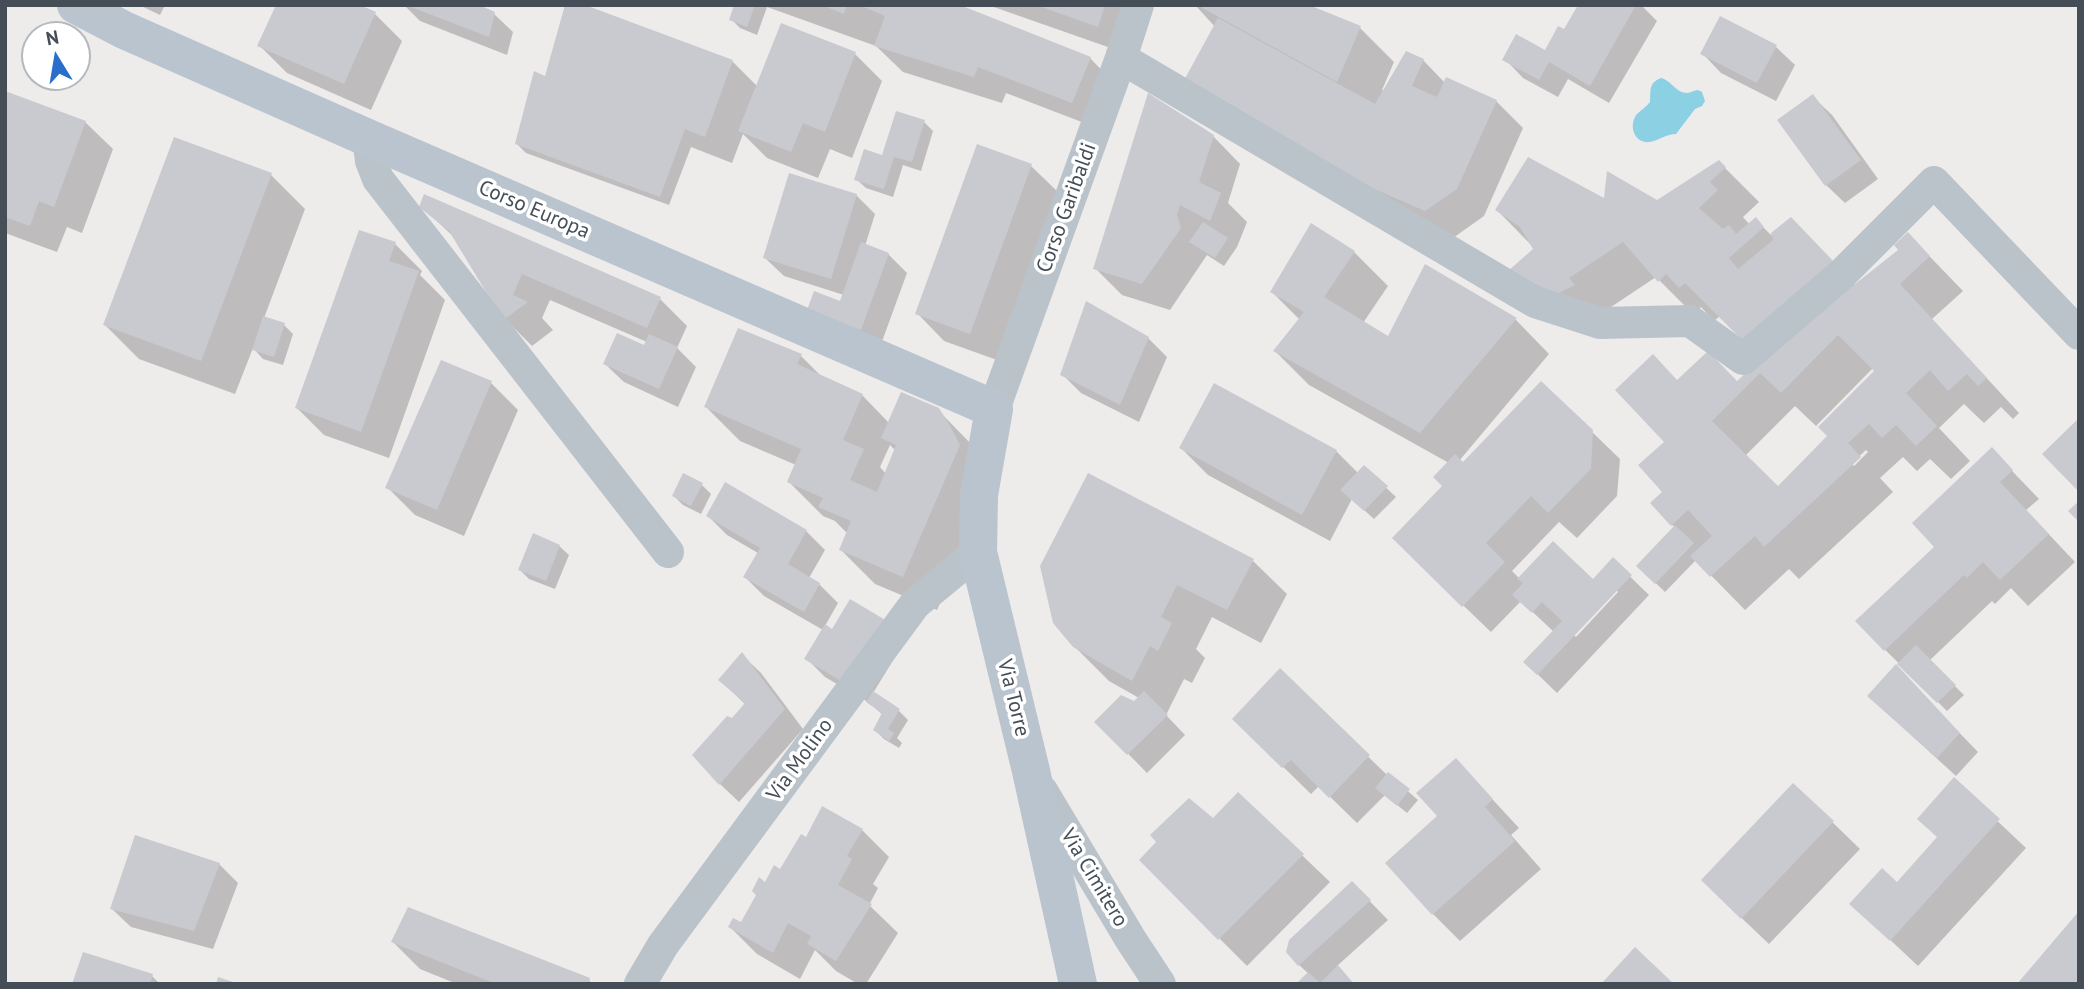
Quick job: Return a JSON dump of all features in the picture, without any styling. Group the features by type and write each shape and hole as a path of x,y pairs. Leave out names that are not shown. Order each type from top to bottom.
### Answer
{"main road":[{"name":"Corso Europa","path":"76,5 124,30 994,410"},
{"name":"Via Torre","path":"994,410 979,495 978,552 1031,771 1078,984"}],"street":[{"name":"Corso Garibaldi","path":"994,410 1138,5"},
{"path":"1121,58 1535,302 1600,323 1690,321 1743,359 1841,275 1934,183 2079,334"},
{"path":"369,138 371,161 378,179 668,551"},
{"name":"Via Molino","path":"640,984 663,945 915,604 978,552"},
{"name":"Via Cimitero","path":"1031,771 1160,984"}],"water":[{"path":"1661,78 1683,92 1702,92 1705,101 1695,109 1676,134 1644,142 1634,133 1634,118 1650,102 1652,85"}],"building":[{"path":"276,5 360,5 376,12 344,84 257,46"},
{"path":"406,5 479,5 495,12 489,37"},
{"path":"565,5 585,5 733,60 705,137 685,129 660,197 515,144 534,71 545,76"},
{"path":"734,5 755,5 747,27 729,20"},
{"path":"822,5 847,5 844,14"},
{"path":"859,5 960,5 1091,57 1072,103 978,67 974,77 874,46 885,16"},
{"path":"1036,5 1105,5 1098,27"},
{"path":"1197,5 1309,5 1361,26 1337,82"},
{"path":"1578,5 1636,5 1590,86 1549,62 1539,80 1502,60 1516,34 1545,50 1558,26 1564,29"},
{"path":"1720,16 1777,45 1757,83 1700,54"},
{"path":"1218,18 1375,104 1406,51 1424,59 1412,86 1437,97 1446,77 1497,100 1457,189 1425,211 1349,178 1182,84"},
{"path":"781,23 856,52 825,132 803,123 791,152 738,131"},
{"path":"5,91 86,121 54,207 39,201 30,226 5,217"},
{"path":"1148,93 1214,135 1199,182 1221,193 1210,221 1180,205 1177,215 1181,228 1142,284 1093,269"},
{"path":"1813,94 1861,160 1825,186 1777,120"},
{"path":"896,111 925,120 912,162 894,157 884,189 854,180 864,149 882,155"},
{"path":"174,137 272,173 201,361 103,325"},
{"path":"977,144 1032,164 970,334 915,314"},
{"path":"1528,157 1604,198 1607,171 1657,200 1719,160 1726,167 1710,182 1718,190 1699,208 1723,229 1729,225 1736,234 1756,217 1764,227 1729,258 1738,269 1773,240 1771,233 1791,217 1837,265 1746,344 1685,283 1679,288 1666,274 1658,282 1623,242 1569,278 1575,285 1555,295 1508,271 1533,249 1520,227 1495,210"},
{"path":"789,173 857,194 831,279 763,258"},
{"path":"424,194 661,297 647,328 522,274 513,295 528,302 503,320 449,231 419,207"},
{"path":"1203,222 1228,238 1215,258 1189,242"},
{"path":"1311,223 1355,251 1324,297 1388,336 1425,264 1517,318 1420,433 1273,351 1304,312 1270,292"},
{"path":"359,230 396,242 389,261 419,271 361,432 295,408"},
{"path":"1908,232 1930,256 1900,284 1987,378 1978,386 1967,374 1948,391 1930,370 1906,393 1937,426 1916,446 1896,425 1882,438 1869,424 1848,443 1861,457 1764,547 1755,536 1710,577 1690,556 1712,536 1688,510 1671,526 1650,503 1662,492 1638,465 1664,442 1615,390 1653,354 1677,380 1708,351 1737,381 1822,302 1826,307 1898,250 1894,245","holes":["1838,335 1874,371 1818,427 1827,436 1778,486 1712,421 1760,373 1781,393"]},
{"path":"861,242 889,253 861,330 807,310 814,291 840,301"},
{"path":"1086,301 1149,337 1120,405 1060,375"},
{"path":"263,316 285,323 274,357 252,350"},
{"path":"738,328 802,354 797,364 863,394 843,440 864,449 850,480 877,492 896,445 881,438 901,392 939,408 960,445 903,577 839,550 851,521 818,507 823,498 787,482 801,449 704,407"},
{"path":"617,333 644,345 649,334 678,347 659,389 603,364"},
{"path":"441,360 492,381 437,510 385,488"},
{"path":"1541,381 1593,430 1591,469 1548,513 1531,496 1486,543 1505,562 1462,607 1392,538 1442,486 1433,477 1455,454 1463,462"},
{"path":"1214,383 1337,450 1302,515 1179,448"},
{"path":"2079,418 2079,492 2042,454"},
{"path":"1992,447 2013,470 2000,482 2049,534 2000,580 1983,562 1967,578 1964,575 1884,651 1855,621 1934,547 1912,523"},
{"path":"1364,465 1388,486 1364,511 1340,490"},
{"path":"683,473 703,483 691,506 672,496"},
{"path":"1088,473 1254,559 1227,610 1177,585 1161,617 1172,623 1158,651 1150,646 1132,681 1073,647 1053,623 1040,566"},
{"path":"725,482 807,530 788,564 820,583 804,612 743,577 760,548 706,516"},
{"path":"2079,501 2079,522 2068,511"},
{"path":"1675,525 1694,543 1655,584 1636,566"},
{"path":"533,533 560,545 546,581 518,570"},
{"path":"1553,541 1593,579 1613,557 1632,575 1537,675 1523,662 1562,621 1542,602 1532,613 1512,595 1523,583 1517,579"},
{"path":"850,599 887,621 848,685 804,659 825,624 832,629"},
{"path":"1916,645 1956,685 1937,703 1897,664"},
{"path":"742,652 785,709 719,785 692,755 727,716 732,718 745,703 718,680"},
{"path":"1896,664 1960,733 1937,758 1867,696"},
{"path":"1280,668 1370,755 1329,798 1291,760 1282,768 1232,719"},
{"path":"873,691 900,709 888,729 894,733 889,741 873,730 882,713 866,702"},
{"path":"1144,691 1168,715 1127,755 1094,722 1121,695 1134,701"},
{"path":"1456,758 1493,799 1485,807 1515,841 1432,915 1385,863 1437,816 1416,793"},
{"path":"1388,772 1410,789 1397,806 1375,788"},
{"path":"1954,777 2000,819 1890,941 1849,904 1882,868 1897,882 1937,837 1917,819"},
{"path":"1793,783 1834,821 1741,919 1701,880"},
{"path":"1238,792 1304,854 1218,940 1139,860 1156,842 1150,835 1189,798 1213,818"},
{"path":"822,806 863,829 847,856 852,859 838,885 872,904 836,961 807,944 811,936 788,923 773,953 728,927 733,918 741,922 756,895 752,891 759,877 765,882 774,865 780,869 801,834 806,837"},
{"path":"135,835 220,863 194,931 110,909"},
{"path":"1352,881 1371,900 1298,966 1286,952 1289,940"},
{"path":"408,907 590,978 588,984 496,984 391,942"},
{"path":"2079,911 2079,984 2017,984"},
{"path":"1635,947 1674,984 1601,984"},
{"path":"83,952 153,974 150,984 72,984"},
{"path":"1338,965 1354,984 1296,984 1308,972 1320,983"},
{"path":"218,977 236,983 236,984 216,984"}]}
